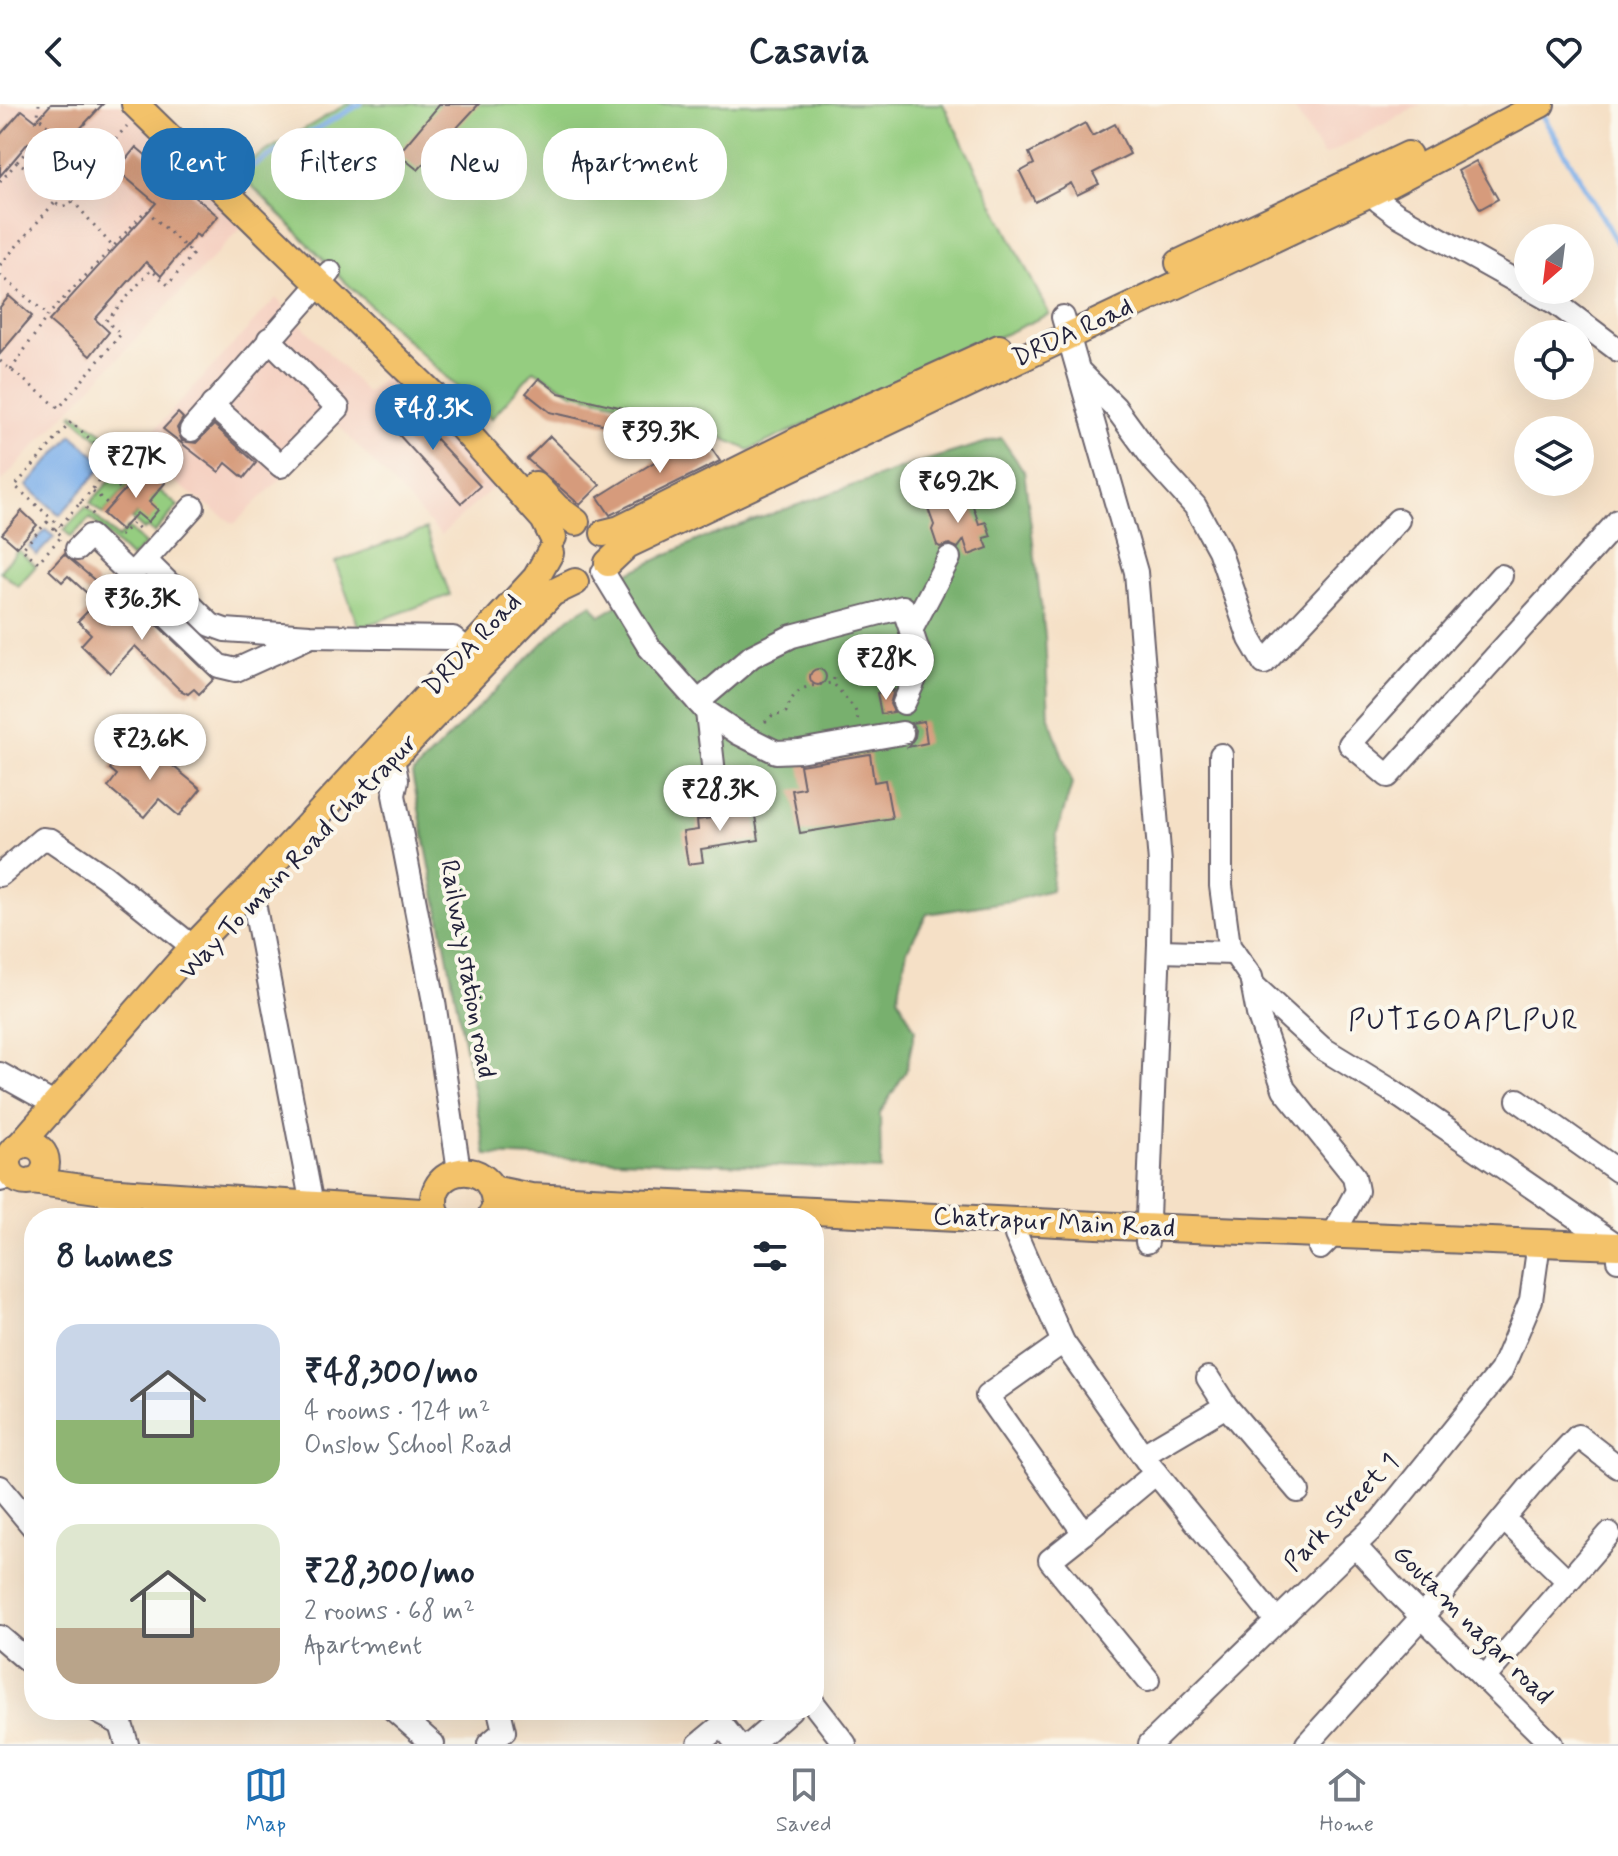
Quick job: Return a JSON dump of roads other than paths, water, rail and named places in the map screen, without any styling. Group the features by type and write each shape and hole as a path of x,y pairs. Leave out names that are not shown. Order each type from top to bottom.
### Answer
{"main road":[{"path":"145,106 324,278 418,359 557,508 576,522 596,526 604,533 610,546 605,568 586,581 575,582 555,568 544,519 324,278"},
{"name":"DRDA Road","path":"605,568 627,545 1066,326 1369,183 1520,107"},
{"name":"DRDA Road","path":"604,533 620,529 823,428 1066,326"},
{"path":"551,545 566,525 576,522"},
{"name":"DRDA Road","path":"360,770 393,759 468,651 536,578 551,545"},
{"name":"Way To main Road Chatrapur","path":"24,1166 54,1104 193,947 253,895 393,759 552,593 575,582"},
{"name":"Way To main Road Chatrapur","path":"24,1166 360,770"},
{"path":"24,1166 153,1206 310,1197"},
{"path":"24,1166 425,1208"},
{"path":"435,1208 442,1180 519,1208"},
{"name":"Chatrapur Main Road","path":"481,1193 703,1208"},
{"name":"Chatrapur Main Road","path":"824,1216 1015,1228 1536,1250 1618,1260"},
{"name":"Chatrapur Main Road","path":"824,1226 1015,1228"},
{"name":"Chatrapur Main Road","path":"1536,1250 1618,1246"}],"street":[{"path":"1369,183 1379,201 1396,214 1514,280"},
{"path":"191,430 324,278"},
{"path":"1557,304 1618,350"},
{"path":"1066,326 1075,367 1136,572 1160,863 1147,1234"},
{"path":"212,405 281,466 338,408 269,339"},
{"path":"1075,367 1115,407 1156,463 1195,506 1219,550 1250,639 1264,663 1398,520"},
{"path":"77,549 90,536 131,575 193,507"},
{"path":"1501,576 1350,744 1388,776 1618,521"},
{"path":"152,553 211,625 225,630 310,636 453,638 468,651"},
{"path":"911,630 949,558"},
{"path":"605,568 649,647 702,707 757,742 776,752 799,751 902,733"},
{"path":"702,707 752,656 792,636 903,607 922,663 904,703"},
{"path":"164,613 219,666 236,670 310,636"},
{"path":"702,707 717,800"},
{"path":"1221,755 1221,886 1229,946 1251,977 1270,1055 1284,1089 1354,1176 1357,1191 1326,1241"},
{"name":"Railway station road","path":"393,759 394,795 434,1002 481,1193"},
{"path":"0,875 42,839 51,840 113,883 193,947"},
{"path":"253,895 310,1197"},
{"path":"1159,951 1234,953"},
{"path":"1253,985 1322,1048 1389,1089 1618,1246 1618,1260"},
{"path":"0,1074 54,1104"},
{"path":"1518,1100 1618,1171"},
{"path":"104,1191 115,1208"},
{"path":"1015,1228 1063,1342 1149,1464 1276,1620"},
{"name":"Park Street 1","path":"1150,1744 1381,1520 1501,1371 1531,1300 1536,1250"},
{"path":"1063,1342 987,1396 1084,1533"},
{"path":"1208,1378 1226,1406 1298,1491"},
{"path":"1148,1680 1050,1560 1084,1533 1149,1464 1226,1406"},
{"path":"1307,1744 1422,1617 1533,1483 1578,1436 1618,1467"},
{"path":"0,1487 24,1516"},
{"path":"1504,1519 1568,1581"},
{"path":"1484,1678 1609,1534"},
{"name":"Goutam nagar road","path":"1354,1545 1484,1678 1536,1739"},
{"path":"0,1637 24,1657"},
{"path":"824,1717 845,1744"},
{"path":"405,1720 433,1744"},
{"path":"489,1744 504,1731 501,1720"},
{"path":"751,1744 779,1720"},
{"path":"699,1744 722,1725 737,1744"}],"water":[{"path":"72,435 105,464 60,515 27,486"},
{"path":"46,530 54,537 37,555 29,547"}],"waterway":[{"path":"255,165 360,104"},
{"path":"1541,113 1618,244"}],"district":[{"name":"PUTIGOAPLPUR","path":"1464,1021"}]}
